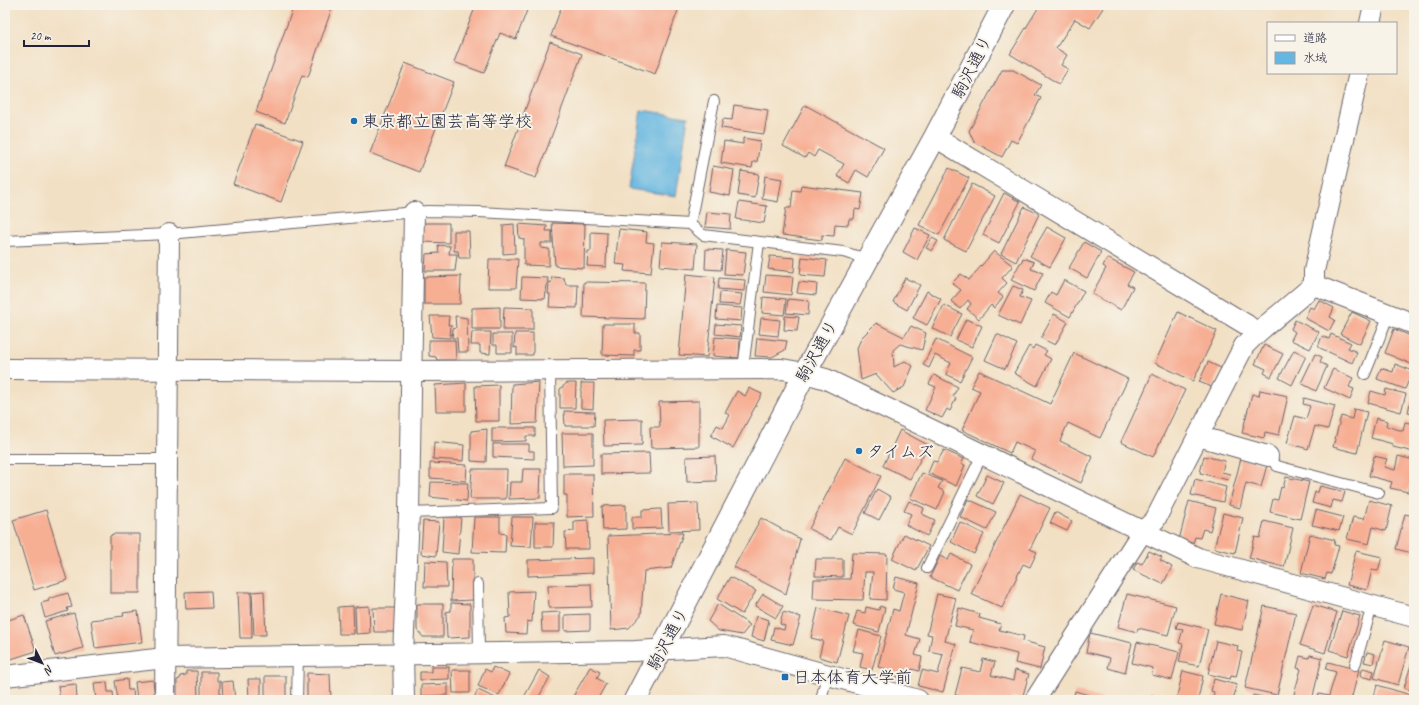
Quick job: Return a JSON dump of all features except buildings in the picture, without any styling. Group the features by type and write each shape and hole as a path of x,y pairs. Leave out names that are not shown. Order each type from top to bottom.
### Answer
{"main road":[{"name":"駒沢通り","path":"636,700 805,373 935,137 1004,5"}],"street":[{"path":"1370,22 1374,5"},
{"path":"1035,700 1142,532 1155,520 1244,346 1257,333 1314,285 1314,270 1359,74"},
{"path":"935,137 1247,325 1257,333"},
{"path":"404,700 403,655 410,513 414,212"},
{"path":"165,700 169,234"},
{"path":"1314,285 1414,324"},
{"path":"5,369 782,369 805,373 826,379 1198,558 1414,617"},
{"path":"1198,436 1268,456"},
{"path":"5,676 165,658 403,655 662,649 724,646 918,700"}],"lane":[{"path":"690,224 714,101"},
{"path":"5,242 169,234 414,212 480,212 690,224 703,235 843,252 868,259"},
{"path":"743,369 760,242"},
{"path":"1365,374 1389,314"},
{"path":"410,513 552,508 550,369"},
{"path":"926,568 982,455"},
{"path":"1268,456 1277,466 1379,493"},
{"path":"5,459 168,459"},
{"path":"478,584 479,653"},
{"path":"1355,665 1372,606"},
{"path":"297,700 298,656"},
{"path":"821,700 827,675"}],"water":[{"path":"641,110 688,117 676,196 629,189"}],"place":[{"name":"東京都立園芸高等学校","path":"354,121"},
{"name":"タイムズ","path":"859,451"},
{"name":"日本体育大学前","path":"785,677"}]}
